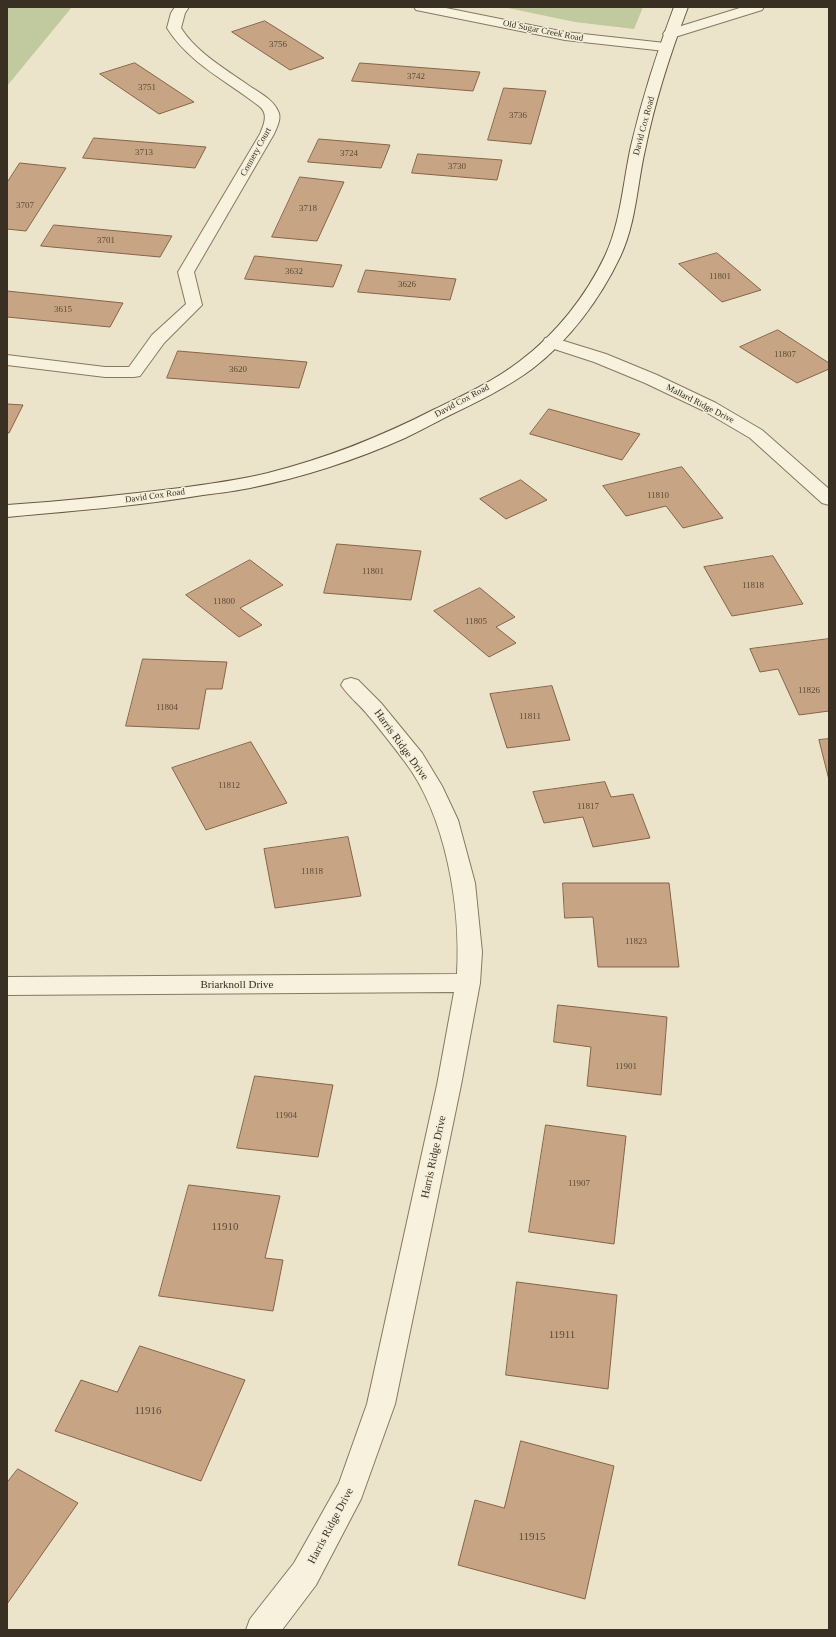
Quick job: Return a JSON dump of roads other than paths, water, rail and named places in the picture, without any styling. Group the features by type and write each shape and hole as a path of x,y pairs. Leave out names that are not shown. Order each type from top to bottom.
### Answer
{"street":[{"name":"Connery Court","path":"7,360 105,372 134,372 158,339 194,305 186,272 267,134 272,120 270,110 261,101 197,55 180,39 174,28 178,13 182,7"},
{"name":"Old Sugar Creek Road","path":"421,7 571,37 668,40"},
{"name":"David Cox Road","path":"7,511 142,499 210,489 248,483 322,463 390,438 457,406 513,373 537,356 586,302 612,259 619,244 624,227 634,166 668,40 681,7"},
{"path":"668,40 757,7"},
{"name":"Mallard Ridge Drive","path":"551,342 600,358 651,379 710,407 756,434 829,499"},
{"name":"Harris Ridge Drive","path":"261,1630 305,1574 352,1489 381,1404 449,1085 468,983 470,952 464,883 447,820 431,786 414,758 374,708 351,685"},
{"name":"Briarknoll Drive","path":"7,986 468,983"}]}
